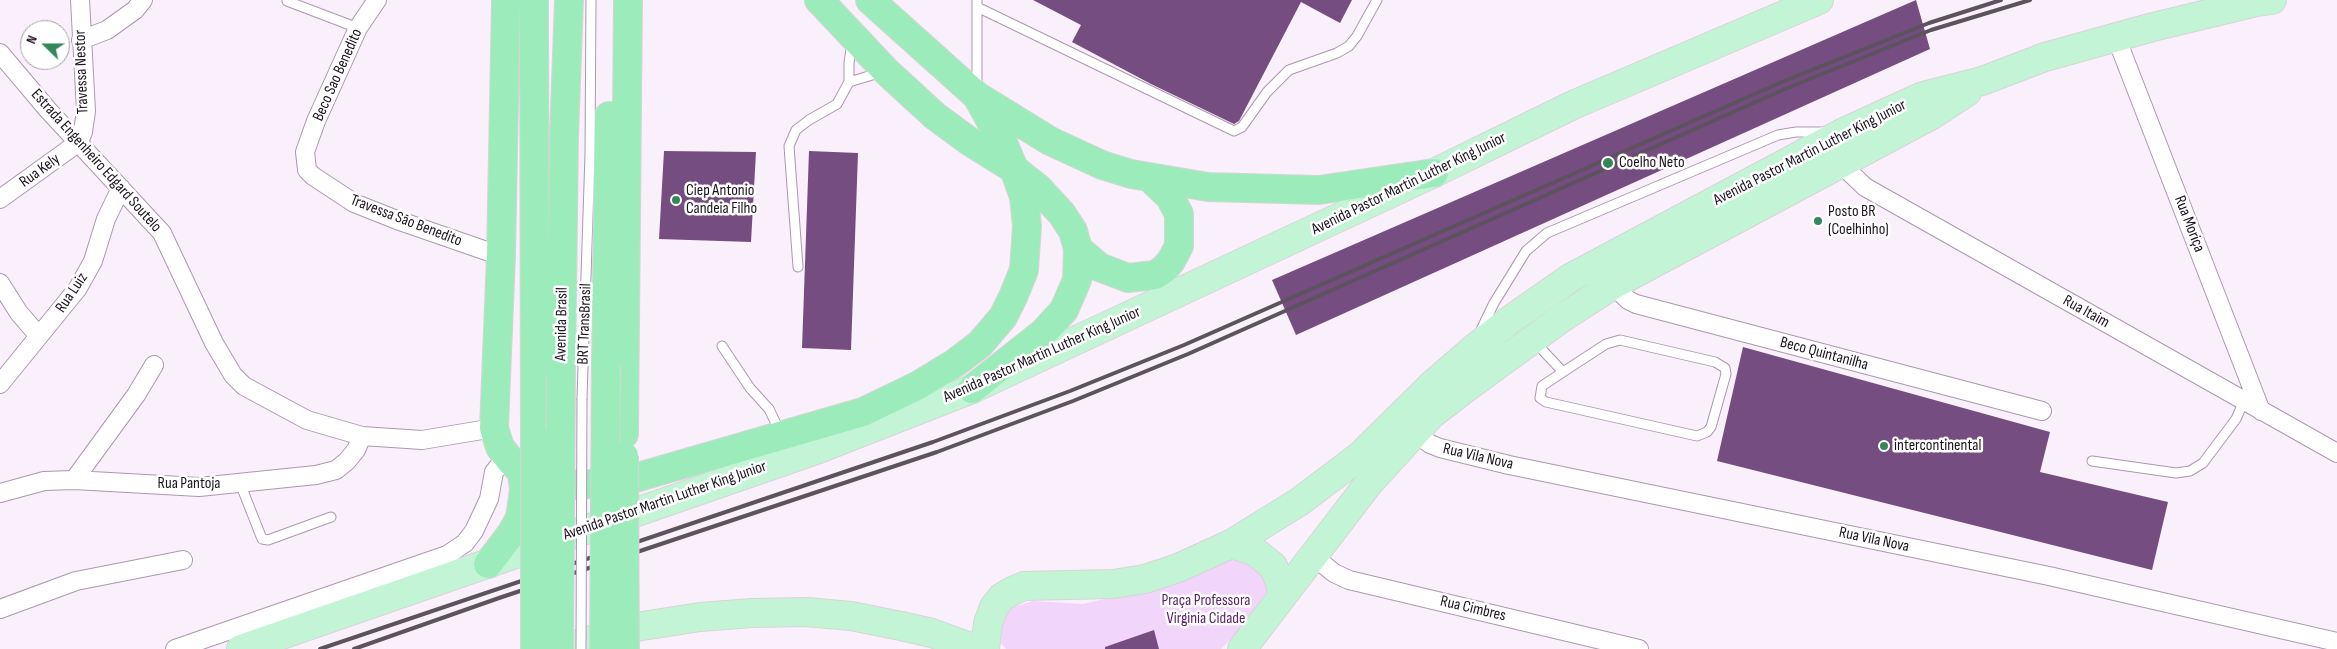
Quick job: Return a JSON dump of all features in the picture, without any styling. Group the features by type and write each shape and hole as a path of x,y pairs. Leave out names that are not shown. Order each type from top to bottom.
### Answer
{"highway":[{"path":"506,0 494,428 500,447 516,466 541,480 566,484 594,485 621,482 863,412 917,386 955,363 980,344 1003,317 1024,270 1027,254 1027,226 1024,197 1014,169 1004,145 977,96"},
{"name":"Avenida Brasil","path":"534,0 536,63 534,649"},
{"name":"Avenida Brasil","path":"565,647 569,380 564,137 570,0"},
{"path":"604,649 611,0"},
{"path":"625,649 624,434 628,0"},
{"path":"628,39 646,0"},
{"path":"819,0 886,71 934,116 969,141 1014,169 1052,201 1073,231 1078,249 1077,280 1064,310 1043,333 972,389"},
{"path":"870,0 977,96 1026,127 1076,154 1123,172 1208,187 1320,190 1434,173"},
{"path":"1078,249 1100,267 1128,278 1155,275 1164,270 1179,246 1179,214 1170,197 1150,178"},
{"path":"488,564 511,534 520,518 524,490 516,466"}],"main road":[{"name":"Avenida Pastor Martin Luther King Junior","path":"240,649 816,450 972,389 1434,173 1574,105 1789,6 1819,0"},
{"name":"Avenida Pastor Martin Luther King Junior","path":"985,649 988,624 994,607 1002,597 1012,590 1024,586 1113,584 1145,579 1178,568 1231,544 1299,502 1360,456 1416,401 1471,352 1510,320 1570,278 1842,133 1923,96 1982,81 2045,57 2116,37 2248,4 2272,0"},
{"name":"Avenida Pastor Martin Luther King Junior","path":"1242,649 1370,483 1432,414 1532,339 1613,285 1932,115 1982,81"},
{"path":"1231,544 1254,551 1273,566 1280,582 1282,596"},
{"path":"565,647 636,627 700,617 752,612 815,612 851,616 932,633 976,649"},
{"path":"650,649 666,623"}],"street":[{"name":"Travessa Nestor","path":"79,142 83,132 86,111 80,0"},
{"path":"81,40 107,30 136,10 143,0"},
{"name":"Beco Sao Benedito","path":"305,152 316,121 358,28 377,0"},
{"name":"Rua Moriça","path":"2116,37 2261,411"},
{"name":"Estrada Engenheiro Edgard Soutelo","path":"1,55 162,233 214,343 233,375 252,391 307,420 362,436 422,440 494,428"},
{"name":"Rua Kely","path":"0,199 79,142"},
{"name":"Travessa Sāo Benedito","path":"305,152 305,164 313,176 354,203 396,220 500,256"},
{"name":"Rua Itaim","path":"1840,163 1864,187 2337,453"},
{"name":"Rua Luiz","path":"0,384 38,336 58,316 78,288 93,261 106,219 121,188"},
{"path":"0,283 18,313 38,336"},
{"name":"Beco Quintanilha","path":"1613,285 1628,300 1636,304 2042,411"},
{"path":"74,480 136,395 154,365"},
{"name":"Rua Vila Nova","path":"1415,433 1430,444 1440,448 1510,464 2049,576 2337,642"},
{"name":"Rua Pantoja","path":"0,493 44,481 74,480 199,487 316,475 336,470 356,450 362,436"},
{"path":"174,649 411,569 447,555 465,543 474,531 490,499 494,472 499,466 516,466"},
{"name":"Rua Cimbres","path":"1313,556 1334,573 1349,580 1639,649"},
{"path":"0,609 76,581 182,560"}],"lane":[{"path":"577,48 578,0"},
{"name":"BRT TransBrasil","path":"581,649 582,398 590,154 591,0"},
{"path":"977,96 977,3 1234,131 1242,127 1276,81 1289,70 1337,53 1349,46 1378,0"},
{"path":"287,1 358,28"},
{"path":"798,267 789,146 796,130 837,104 849,82 849,63 853,37"},
{"path":"849,82 886,71"},
{"path":"1471,352 1494,303 1515,268 1526,251 1547,233 1778,134 1796,132 1842,133"},
{"path":"1532,339 1563,372"},
{"path":"1620,340 1715,362 1725,368 1726,374 1711,427 1707,432 1696,436 1546,402 1540,398 1542,386 1563,372 1606,344 1620,340"},
{"path":"722,346 750,388 769,408 781,435"},
{"path":"569,380 572,416"},
{"path":"2092,461 2176,473 2190,471 2203,463 2236,418 2244,401"},
{"path":"570,470 570,545"},
{"path":"240,483 262,539 268,540 331,517"}],"green space":[{"name":"Praça Professora Virginia Cidade","path":"1256,555 1268,590 1240,630 1221,649 1006,649 998,640 999,624 1009,608 1033,601 1083,604 1159,586 1238,556"}],"building":[{"path":"1033,0 1352,0 1340,23 1301,2 1239,121 1234,124 1151,84 1072,42 1081,25"},
{"path":"1916,0 1930,49 1296,335 1272,280"},
{"path":"664,151 756,152 751,242 659,239"},
{"path":"809,151 858,153 851,350 802,348"},
{"name":"intercontinental","path":"1743,347 2050,432 2040,472 2168,502 2152,570 1717,461"},
{"path":"1154,630 1159,649 1105,649 1105,647"}],"railway":[{"path":"320,649 933,442 1070,391 1184,345 1782,82 1929,23 2001,0"},
{"path":"354,649 499,598 937,452 1073,401 1188,354 1785,89 1931,30 2030,0"}],"place":[{"name":"Coelho Neto","path":"1608,163"},
{"name":"Ciep Antonio Candeia Filho","path":"676,200"},
{"name":"Posto BR (Coelhinho)","path":"1818,221"},
{"name":"intercontinental","path":"1884,446"}]}
